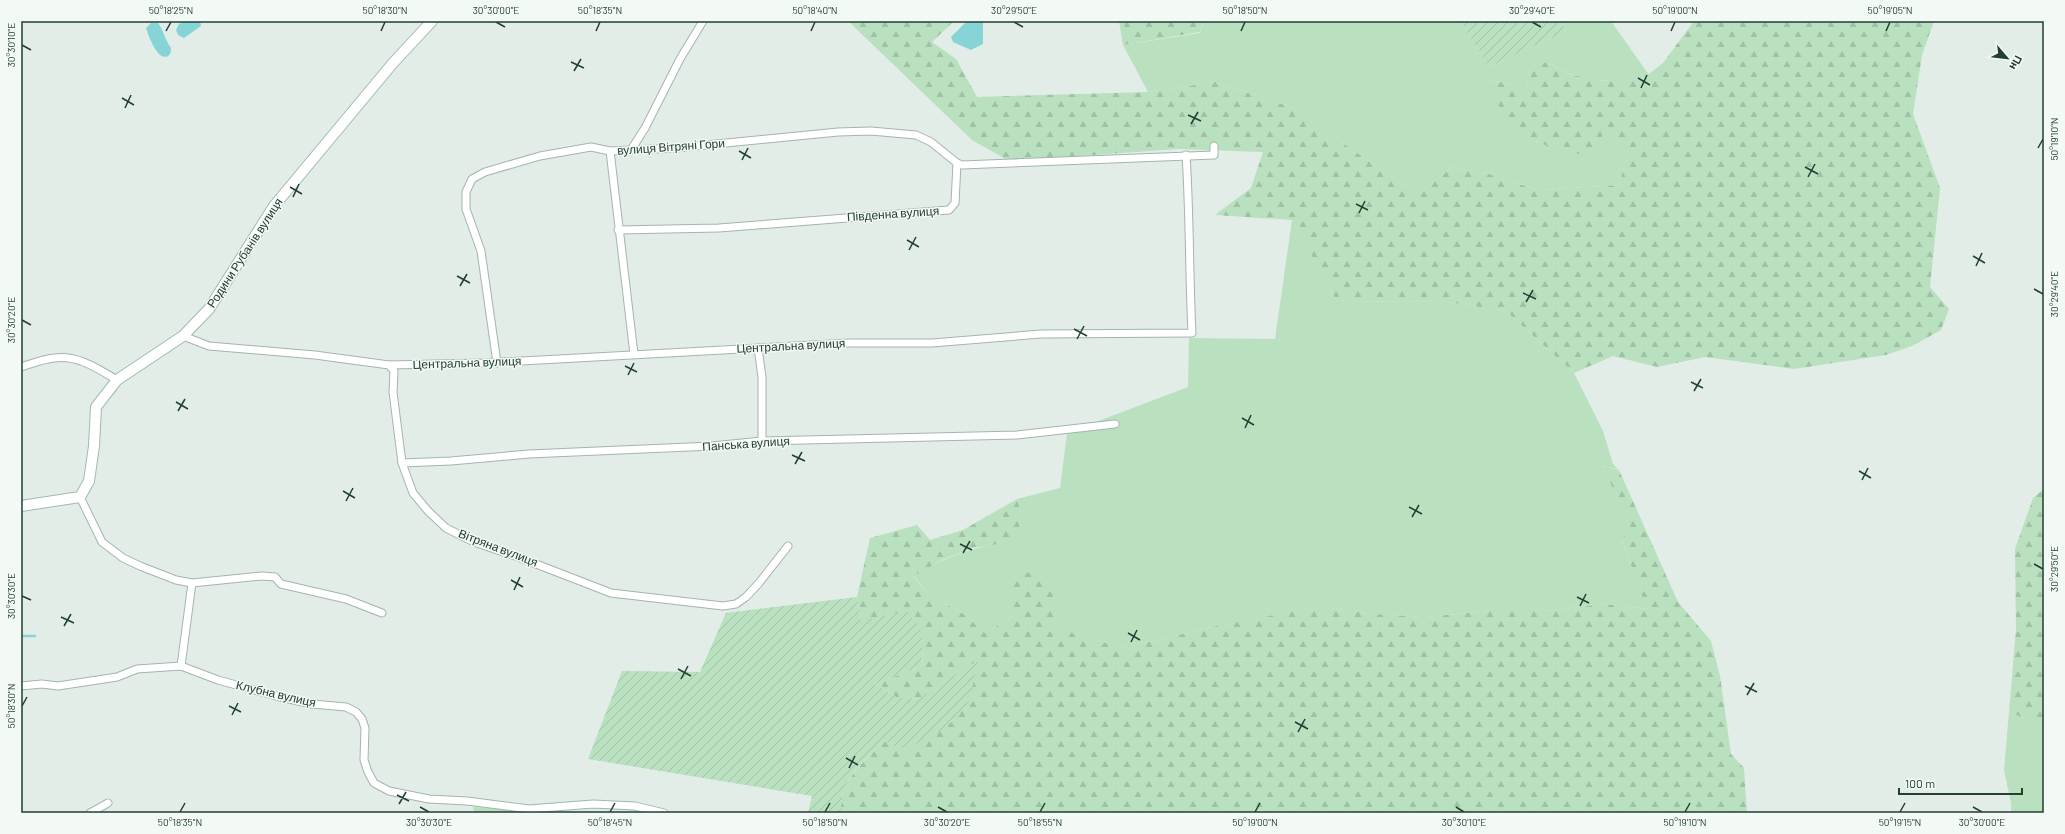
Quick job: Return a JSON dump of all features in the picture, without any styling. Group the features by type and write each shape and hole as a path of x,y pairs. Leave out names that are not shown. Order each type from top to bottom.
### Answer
{"street":[{"name":"Родини Рубанів вулиця","path":"80,497 89,481 94,446 96,407 117,380 183,336 209,309 274,206 393,63 432,21"},
{"path":"631,150 645,128 680,59 703,21"},
{"name":"вулиця Вітряні Гори","path":"497,363 481,251 466,209 466,192 472,179 485,172 540,156 574,149 592,147 610,151 676,148 838,132 892,132 916,135 931,142 957,163"},
{"path":"957,163 962,165 1214,154 1214,146"},
{"path":"610,151 618,230 634,354"},
{"name":"Центральна вулиця","path":"389,365 497,363 634,354 850,343 932,343 1041,334 1192,333 1188,269 1190,204 1186,155"},
{"name":"Південна вулиця","path":"618,230 719,228 949,210 955,203 957,163"},
{"path":"183,336 209,346 315,355 389,365"},
{"path":"758,348 762,377 762,441"},
{"path":"21,367 54,358 79,360 97,368 117,380"},
{"name":"Вітряна вулиця","path":"389,365 394,371 393,392 402,463 413,493 428,512 446,528 474,542 518,557 611,593 723,606 736,604 759,583 788,546"},
{"name":"Панська вулиця","path":"402,463 451,461 529,454 712,446 762,441 1017,435 1115,424"},
{"path":"21,506 80,497 102,542 123,558 176,580 192,583 262,576 275,577 281,584 346,599 382,613"},
{"path":"182,666 192,583"},
{"name":"Клубна вулиця","path":"21,686 42,684 58,686 117,677 138,669 182,666 218,680 273,695 312,704 346,707 356,712 362,719 365,728 364,760 368,772 374,783 389,790 429,799 467,801 529,809 593,804 635,806 664,813"},
{"path":"90,813 108,803"}],"green space":[{"path":"848,21 954,21 932,42 956,59 977,97 1148,92 1215,82 1291,107 1418,195 1452,167 1486,173 1537,190 1619,185 1631,139 1614,143 1603,133 1596,151 1584,148 1581,154 1553,151 1541,142 1524,140 1500,108 1485,79 1515,85 1526,91 1529,71 1537,62 1548,63 1571,75 1604,81 1642,79 1663,63 1694,21 1934,21 1922,55 1913,114 1940,188 1930,287 1949,309 1941,330 1912,346 1886,355 1794,369 1705,357 1657,367 1613,356 1574,373 1506,311 1447,302 1337,301 1292,220 1215,215 1251,188 1263,152 1178,149 1009,161 972,140"},
{"path":"1119,21 1204,21 1200,32 1123,45"},
{"path":"1204,21 1460,21 1489,67 1566,31 1561,21 1611,21 1649,75 1633,80 1622,81 1587,79 1570,74 1548,63 1529,71 1526,92 1515,85 1485,79 1524,140 1541,142 1553,151 1584,148 1603,133 1631,139 1619,185 1537,190 1486,173 1452,167 1418,195 1291,107 1215,82 1148,92 1123,45 1200,33"},
{"path":"1460,21 1561,21 1566,31 1489,67"},
{"path":"1292,220 1337,301 1447,302 1506,311 1574,373 1603,431 1613,464 1618,469 1603,466 1630,528 1622,541 1648,609 1604,604 1545,611 1490,611 1424,617 1374,614 1331,608 1212,627 1123,648 1055,628 1058,616 1016,615 985,633 967,616 929,595 913,575 945,559 964,552 999,544 1021,514 1017,499 1060,488 1067,433 1188,387 1189,338 1275,339"},
{"path":"1603,466 1619,470 1678,602 1711,641 1720,676 1731,754 1744,768 1747,813 841,813 844,790 854,772 861,764 884,741 897,747 978,661 918,699 896,697 875,684 922,666 923,655 921,632 861,621 857,597 870,538 917,525 930,540 963,530 1017,499 1021,514 1018,532 999,544 972,548 944,559 913,576 929,595 967,616 985,633 1016,615 1009,586 1021,572 1033,573 1056,589 1058,616 1056,628 1123,648 1212,627 1295,611 1331,608 1374,614 1424,617 1490,611 1545,611 1604,604 1647,609 1622,540 1630,528"},
{"path":"2044,489 2044,726 2009,712 2016,629 2015,549 2033,498"},
{"path":"857,597 861,621 907,610 920,629 922,643 922,666 875,684 896,697 918,699 978,660 970,699 957,718 940,731 910,747 897,747 884,741 860,764 848,781 844,790 841,813 808,813 812,796 588,759 622,671 700,672 726,613"},
{"path":"2009,712 2044,726 2043,813 2011,813 2011,803 2004,770"},
{"path":"473,807 572,813 474,813"}],"water":[{"path":"185,21 200,21 201,26 184,38 178,35 176,30 179,24"},
{"path":"967,21 983,21 983,44 971,50 953,42 951,37"},
{"path":"151,23 158,23 161,28 171,48 168,56 164,57 157,52 151,42 146,28"}],"waterway":[{"path":"21,636 35,636"}]}
